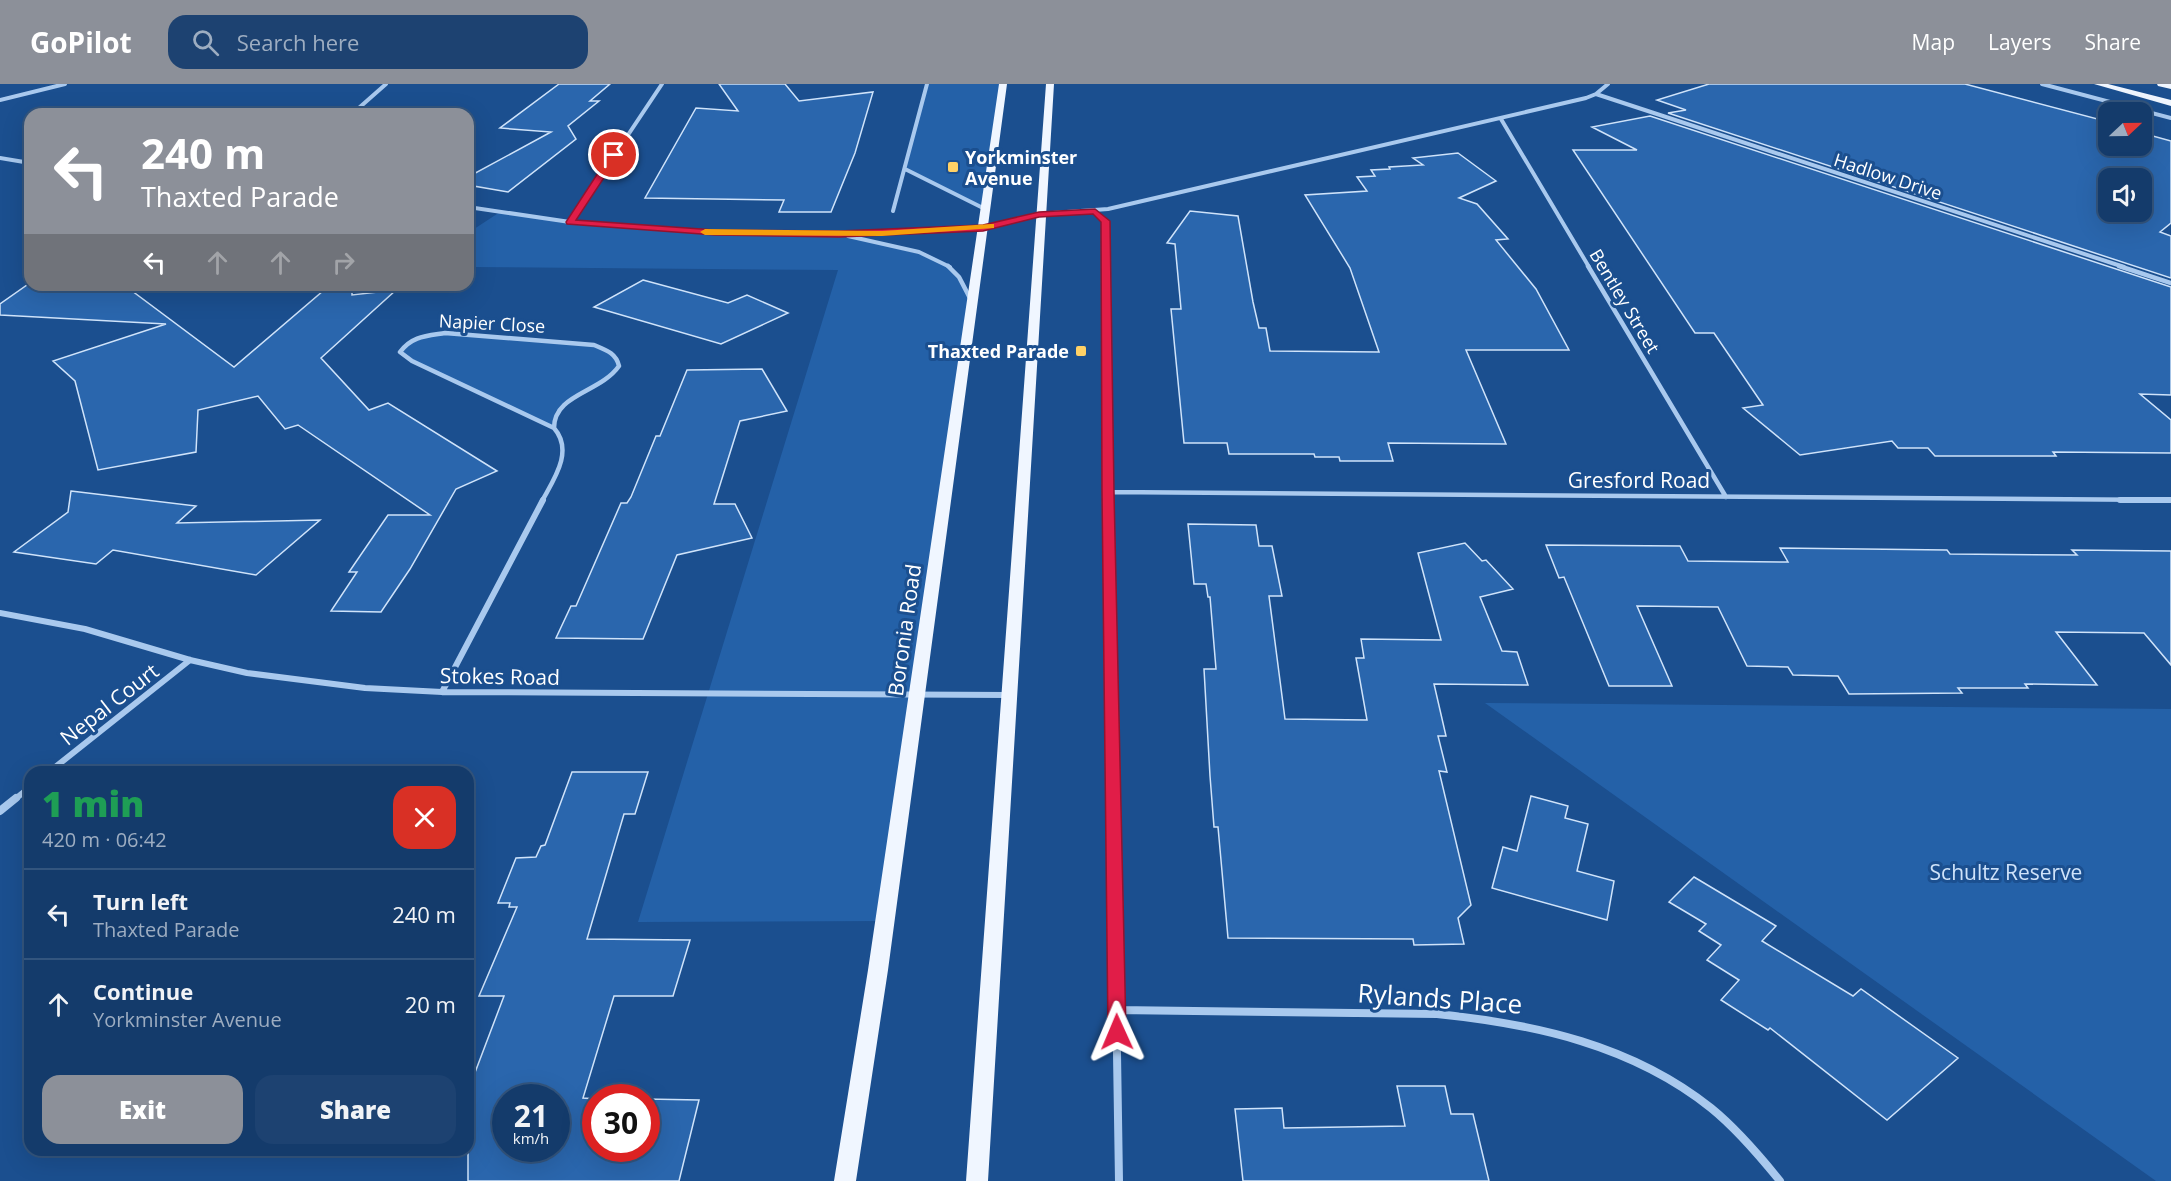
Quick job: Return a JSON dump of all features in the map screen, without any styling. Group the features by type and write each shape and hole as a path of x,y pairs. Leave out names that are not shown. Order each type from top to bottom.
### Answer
{"main road":[{"name":"Boronia Road","path":"845,1181 878,970 1003,84"},
{"path":"977,1181 1038,272 1039,214 1050,84"},
{"path":"2098,84 2171,103"},
{"path":"2122,90 2137,84"},
{"path":"2161,84 2171,87"}],"street":[{"path":"0,100 65,84"},
{"path":"359,108 386,84"},
{"path":"570,222 662,84"},
{"path":"893,211 927,84"},
{"path":"474,208 570,222 715,232 839,234 983,228 1039,214 1095,211 1501,119 1596,94 1608,84"},
{"path":"2042,84 2171,118"},
{"name":"Hadlow Drive","path":"1596,94 2171,283"},
{"name":"Bentley Street","path":"1501,119 1726,497"},
{"path":"0,158 24,162"},
{"path":"905,169 985,209"},
{"path":"1095,211 1107,225 1108,492 1119,1181"},
{"path":"839,234 900,248 939,260 959,277 972,303"},
{"name":"Napier Close","path":"445,333 584,343 609,351 617,358 619,366 614,375 605,383 561,407 554,416 554,428 412,361 400,352 403,346 414,338 445,333"},
{"path":"442,692 561,463 563,440 554,428"},
{"name":"Gresford Road","path":"1108,492 2171,500"},
{"name":"Stokes Road","path":"0,613 85,629 190,660 247,673 365,688 442,692 1008,695"},
{"name":"Nepal Court","path":"57,766 190,660"},
{"path":"0,811 24,792"},
{"name":"Rylands Place","path":"1117,1010 1437,1014 1483,1017 1568,1034 1615,1051 1660,1073 1700,1099 1733,1128 1780,1181"}],"green space":[{"path":"927,84 1003,84 985,209 905,169"},
{"path":"500,212 642,229 839,234 923,255 953,269 972,303 884,921 638,922 838,270 474,267 474,229"},
{"path":"435,333 584,343 609,351 619,366 599,386 556,411 554,428 412,361 400,352 407,342"},
{"name":"Schultz Reserve","path":"1485,703 2171,709 2171,1181 2156,1181"}],"building":[{"path":"559,84 610,84 590,101 599,101 568,126 576,139 508,192 474,186 474,174 551,132 500,128"},
{"path":"719,84 785,84 799,101 873,92 855,153 831,212 779,212 784,200 645,198 696,108 738,111"},
{"path":"1709,84 1965,84 2098,119 2098,156 2152,156 2152,136 2171,141 2171,223 2160,232 2171,236 2171,278 1668,113 1686,110 1657,100"},
{"path":"1650,116 2171,287 2171,395 2140,394 2171,420 2171,453 2053,452 2056,456 1935,456 1928,448 1898,448 1892,441 1800,455 1743,408 1763,405 1714,333 1695,333 1573,150 1637,150 1592,127"},
{"path":"1458,153 1496,181 1459,198 1477,204 1508,239 1496,240 1536,289 1569,350 1466,350 1506,444 1388,443 1393,461 1340,461 1339,457 1315,457 1314,454 1229,454 1227,443 1184,443 1171,309 1181,309 1175,244 1167,243 1190,211 1238,216 1259,328 1266,328 1270,351 1379,352 1350,268 1305,195 1367,191 1357,177 1375,176 1371,170 1423,165 1413,158"},
{"path":"643,280 728,303 747,295 788,313 721,344 594,307"},
{"path":"24,287 24,291 132,291 234,367 323,291 352,291 352,295 395,291 321,358 369,410 388,403 497,471 456,489 410,569 381,612 331,611 357,572 349,572 388,515 430,515 298,425 285,429 258,396 198,410 196,452 98,470 75,381 53,361 166,324 0,315 0,304"},
{"path":"762,369 787,411 740,421 714,504 735,504 752,538 677,555 643,639 556,638 571,606 576,606 621,503 627,503 631,497 656,436 660,436 687,370"},
{"path":"71,491 196,506 177,523 320,520 256,575 113,550 96,564 14,552 68,512"},
{"path":"1188,524 1256,525 1259,546 1272,546 1282,596 1269,596 1285,719 1367,720 1356,658 1364,658 1361,639 1441,640 1418,553 1465,543 1482,561 1486,560 1513,589 1480,597 1502,651 1517,652 1528,685 1434,684 1446,736 1438,736 1447,772 1439,771 1471,905 1458,918 1464,944 1414,945 1413,939 1228,938 1218,827 1214,827 1204,669 1216,669 1210,597 1208,597 1206,584 1194,584"},
{"path":"1546,545 1680,546 1688,561 1788,562 1780,548 1947,550 1950,554 2077,555 2072,550 2171,551 2171,665 2144,633 2056,632 2097,685 2025,684 2028,688 1958,688 1962,693 1849,694 1838,676 1793,675 1788,667 1747,666 1718,607 1637,606 1672,686 1609,686 1564,577 1559,578"},
{"path":"572,772 648,772 635,814 624,814 587,939 690,940 673,996 614,996 587,1084 582,1084 582,1162 660,1162 660,1099 699,1100 679,1181 468,1181 468,1156 474,1156 474,1075 504,996 479,996 517,907 509,907 510,903 498,903 516,858 536,857 541,846 545,845"},
{"path":"1531,796 1568,806 1565,818 1588,824 1577,871 1614,881 1607,920 1492,888 1503,847 1517,851"},
{"path":"1694,877 1776,926 1762,941 1853,996 1861,989 1958,1058 1887,1120 1770,1028 1768,1030 1721,1000 1739,980 1707,960 1721,945 1699,931 1706,924 1669,902"},
{"path":"1397,1086 1445,1086 1451,1114 1473,1114 1489,1181 1243,1181 1235,1109 1282,1108 1284,1128 1405,1126"}],"slow traffic":[{"path":"705,232 882,233 991,226"}],"place":[{"name":"Yorkminster Avenue","path":"953,167"},
{"name":"Thaxted Parade","path":"1081,351"}],"route":[{"path":"614,155 570,222 644,229 839,234 983,228 1039,214 1095,211 1106,221 1117,1032"}]}
